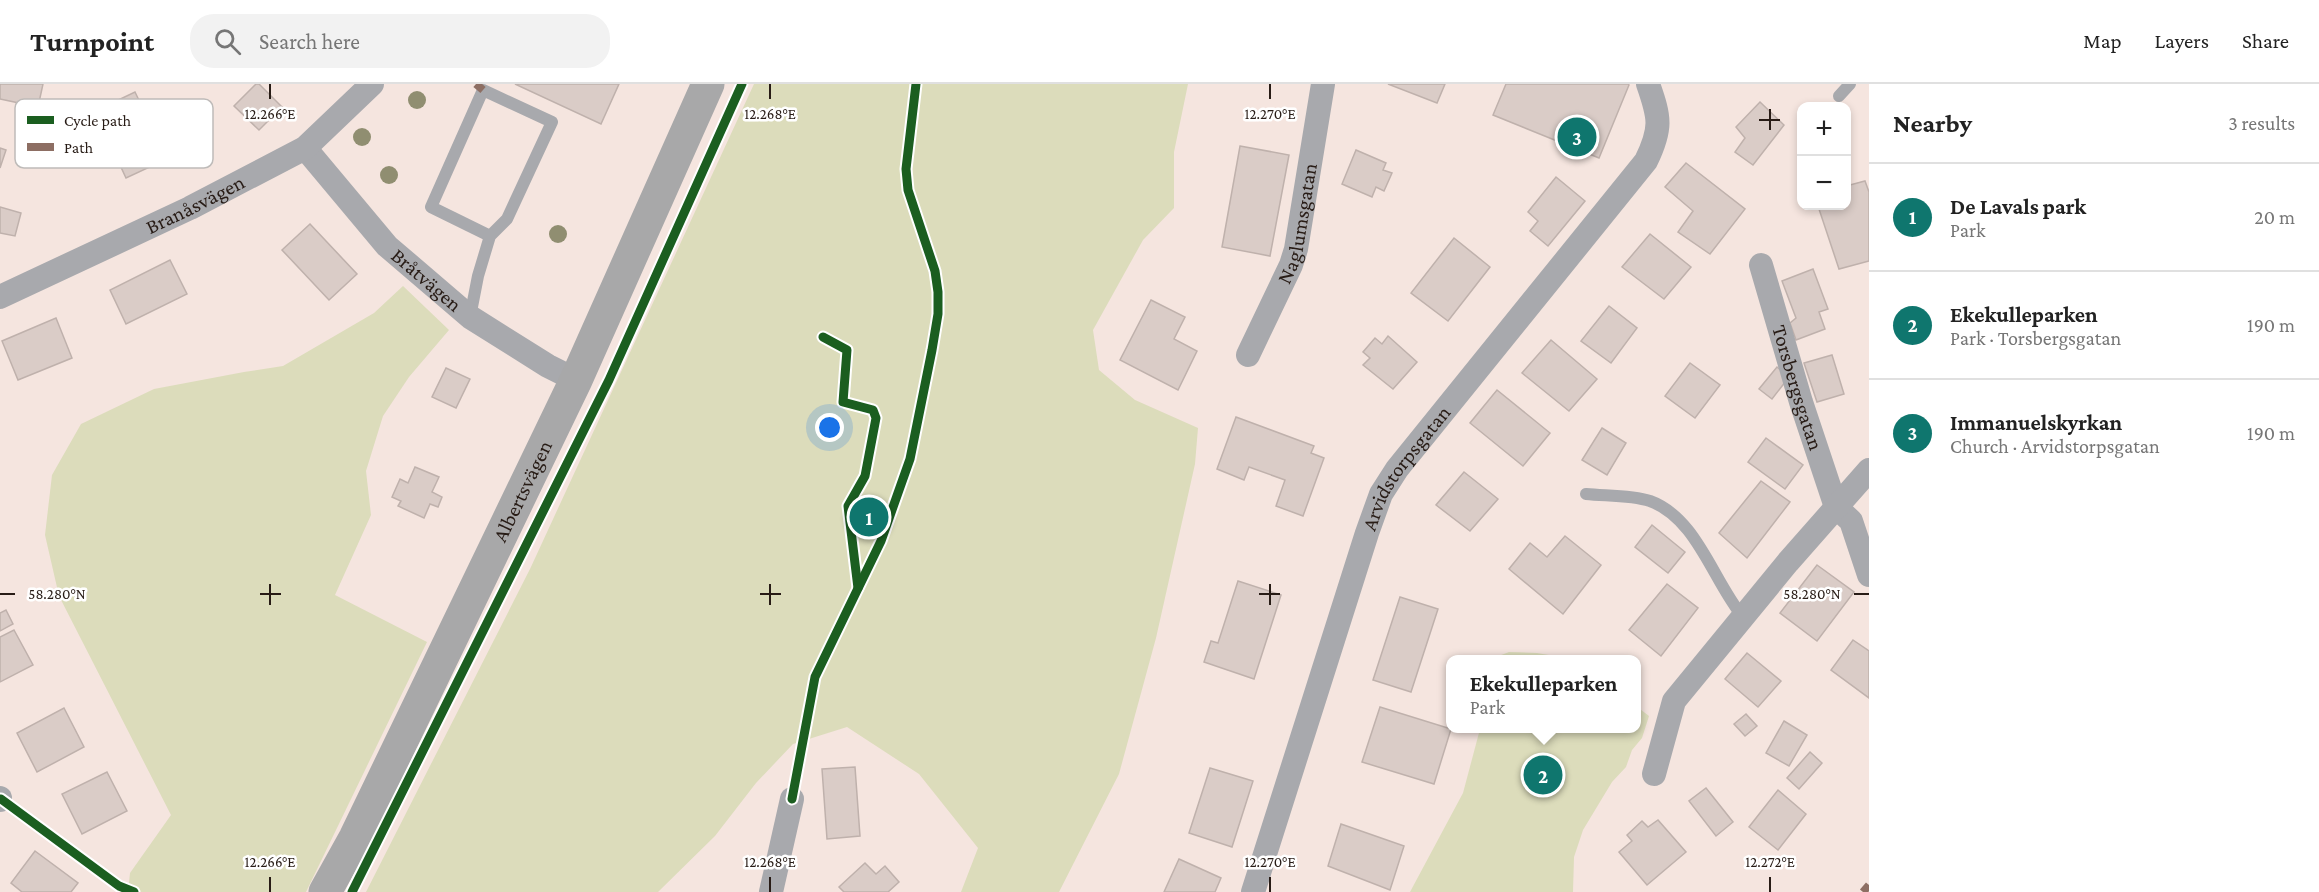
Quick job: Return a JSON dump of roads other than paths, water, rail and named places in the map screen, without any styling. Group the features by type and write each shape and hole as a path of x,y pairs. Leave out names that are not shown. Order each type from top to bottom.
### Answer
{"street":[{"name":"Branåsvägen","path":"0,297 190,208 304,148 372,84"},
{"name":"Albertsvägen","path":"325,892 360,828 576,380 708,84"},
{"name":"Naglumsgatan","path":"1248,355 1291,265 1296,249 1323,84"},
{"name":"Arvidstorpsgatan","path":"1253,892 1363,544 1381,495 1397,469 1646,161 1657,139 1659,122 1651,92"},
{"name":"Bråtvägen","path":"304,148 387,246 470,317 548,366 576,380"},
{"name":"Torsbergsgatan","path":"1761,265 1801,402 1836,507 1851,521 1869,575"},
{"path":"1654,774 1674,701 1869,470"},
{"path":"771,892 792,799"}],"lane":[{"path":"1839,96 1850,84"},
{"path":"470,317 478,276 490,236 507,219 552,122 483,90 431,207 490,236"},
{"path":"1586,494 1648,501 1669,510 1700,548 1729,600 1743,617"}],"place":[{"name":"Immanuelskyrkan","path":"1577,137"},
{"name":"De Lavals park","path":"869,517"},
{"name":"Ekekulleparken","path":"1543,775"}]}
